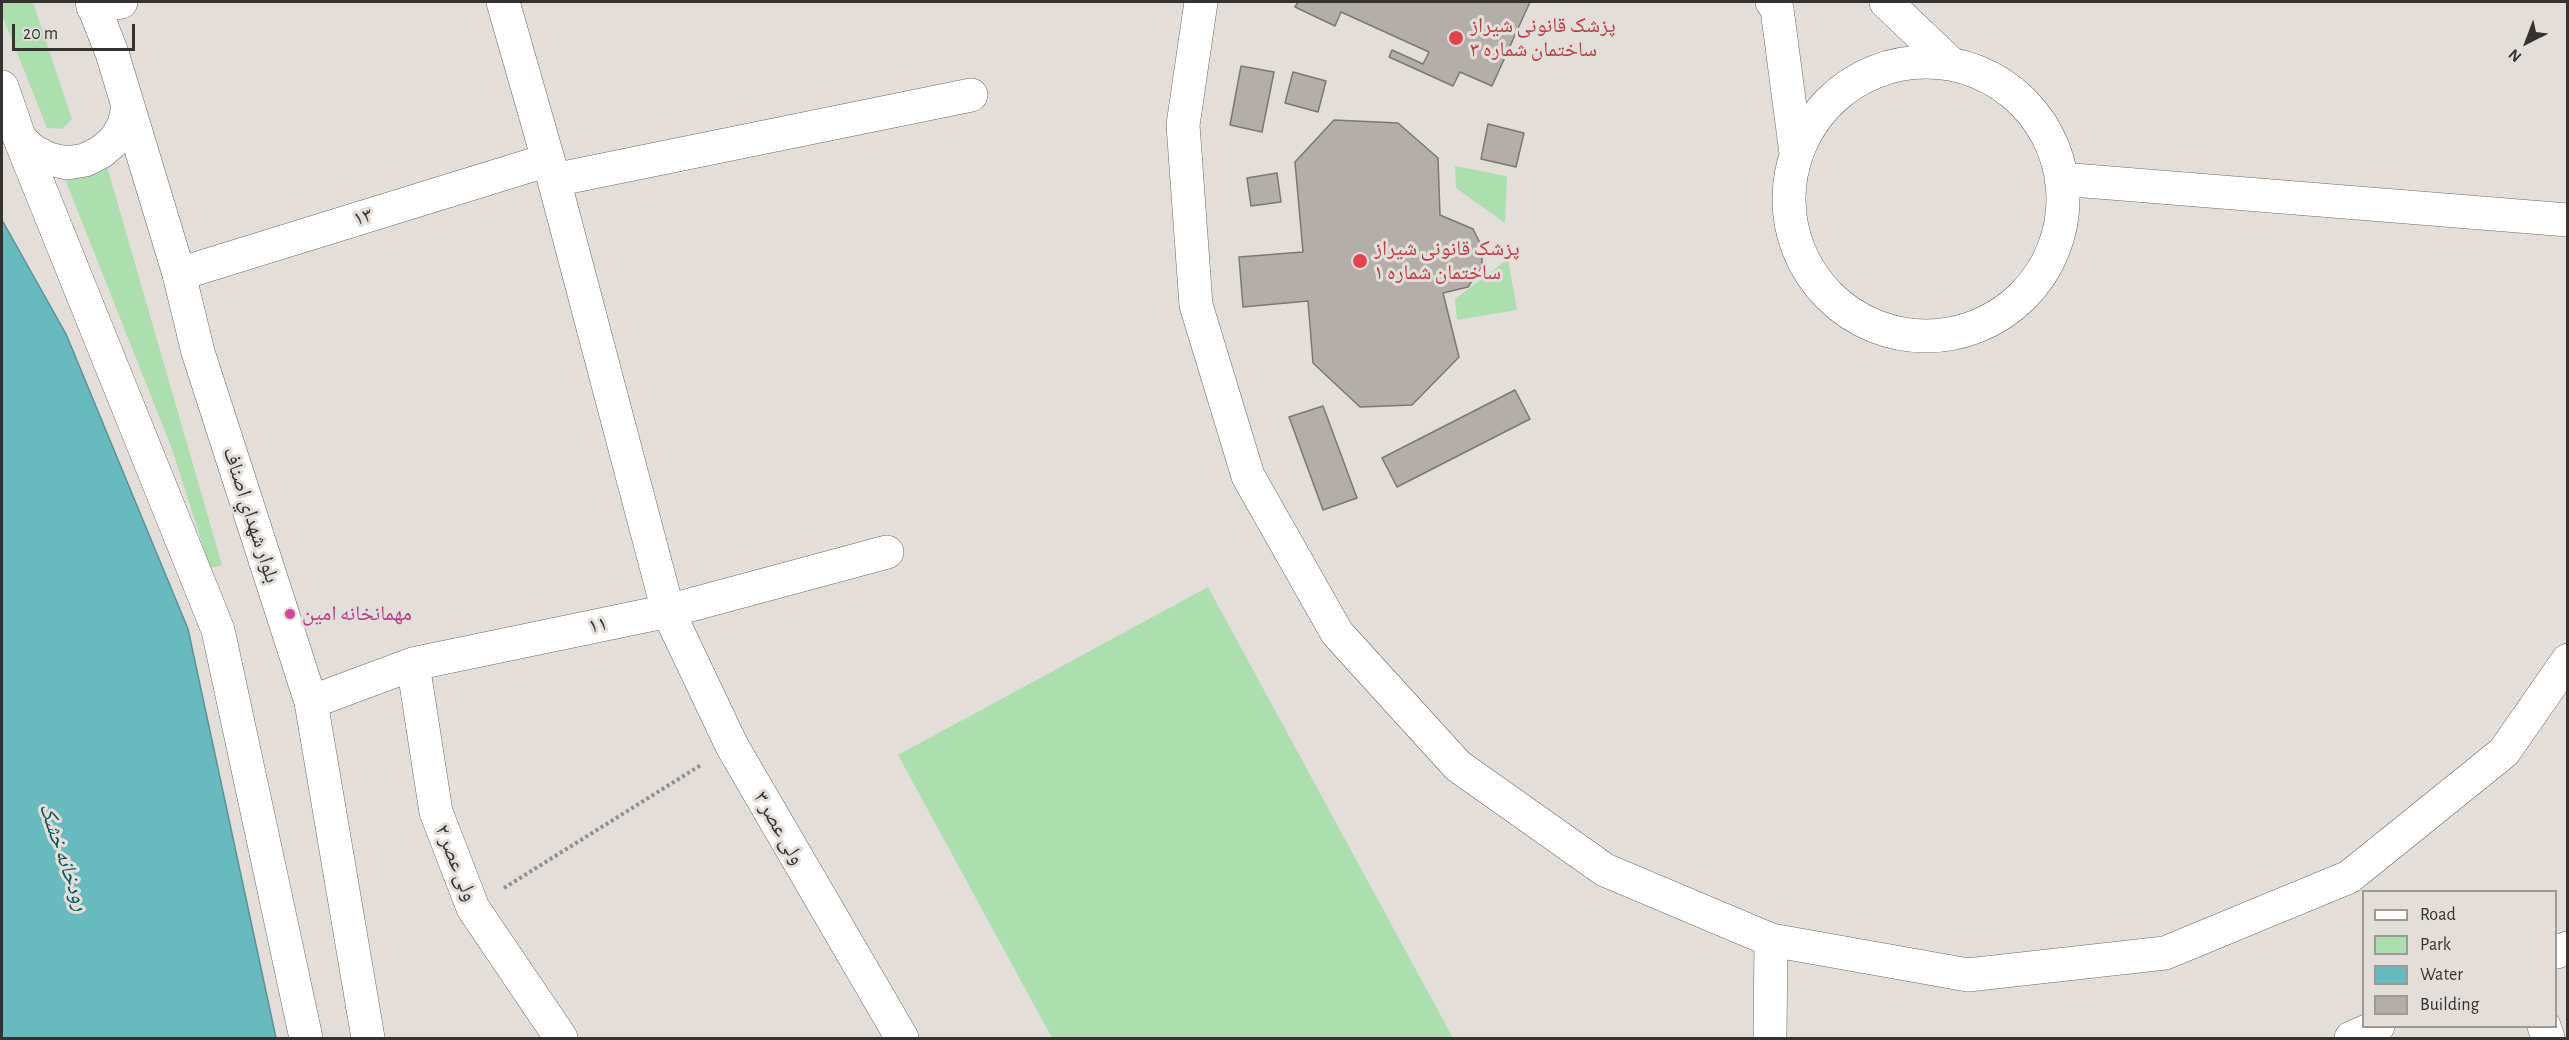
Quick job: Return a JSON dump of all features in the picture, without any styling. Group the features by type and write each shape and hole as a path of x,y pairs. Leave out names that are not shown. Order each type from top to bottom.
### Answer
{"street":[{"name":"ولی عصر ۳","path":"503,2 551,170 668,611 732,746 902,1038"},
{"path":"1201,2 1183,125 1196,304 1248,476 1337,633 1458,766 1605,870 1771,940 1968,975 2165,953 2349,877 2504,752 2568,660"},
{"path":"1772,2 1777,9 1796,153 1788,200 1797,247 1818,285 1849,314 1888,332 1931,338 1973,330 2010,310 2040,279 2059,240 2065,198 2056,150 2032,109 1995,79 1949,62 1901,63 1856,80 1819,111 1796,153"},
{"path":"1886,2 1949,62"},
{"name":"بلوار شهداي اصناف","path":"102,3 112,52 179,274 198,352 311,702 368,1038"},
{"path":"2,87 20,139 218,630 306,1038"},
{"name":"۱۳","path":"179,274 551,170 971,95"},
{"path":"20,139 33,151 49,159 67,163 85,160 101,152 114,140 124,125 128,107"},
{"path":"2061,179 2568,220"},
{"name":"۱۱","path":"311,702 413,664 668,611 887,552"},
{"name":"ولی عصر ۲","path":"413,664 436,812 473,908 561,1038"},
{"path":"1770,1038 1771,940"},
{"path":"2351,1038 2374,1028"}],"path":[{"path":"473,908 732,746"}],"green space":[{"path":"2,2 33,2 72,119 62,129 47,128 2,15"},
{"path":"106,163 222,565 210,568 172,449 65,179 88,177"},
{"path":"1455,166 1507,176 1505,223 1456,188"},
{"path":"1508,259 1517,310 1457,320 1455,299"},
{"path":"1208,587 1453,1038 1052,1038 898,755"}],"water":[{"name":"رودخانه خشک","path":"2,220 66,334 188,629 276,1038 2,1038"}],"building":[{"name":"پزشک قانونی شیراز ساختمان شماره ٣","path":"1298,2 1530,2 1492,86 1460,72 1453,86 1389,57 1392,50 1423,64 1429,52 1341,12 1335,26 1295,7"},
{"path":"1241,66 1274,72 1262,132 1230,125"},
{"path":"1293,72 1326,81 1318,112 1285,103"},
{"name":"پزشک قانونی شیراز ساختمان شماره ۱","path":"1334,120 1398,123 1438,158 1440,215 1473,229 1482,247 1482,266 1468,287 1443,293 1459,357 1412,405 1360,407 1313,363 1308,301 1243,307 1239,257 1303,252 1295,162"},
{"path":"1488,124 1524,133 1516,167 1481,159"},
{"path":"1277,173 1281,202 1251,206 1247,178"},
{"path":"1515,390 1530,419 1397,487 1382,458"},
{"path":"1323,406 1357,498 1323,510 1289,417"}],"place":[{"name":"پزشک قانونی شیراز ساختمان شماره ٣","path":"1456,38"},
{"name":"پزشک قانونی شیراز ساختمان شماره ۱","path":"1360,261"},
{"name":"مهمانخانه امین","path":"290,614"}]}
